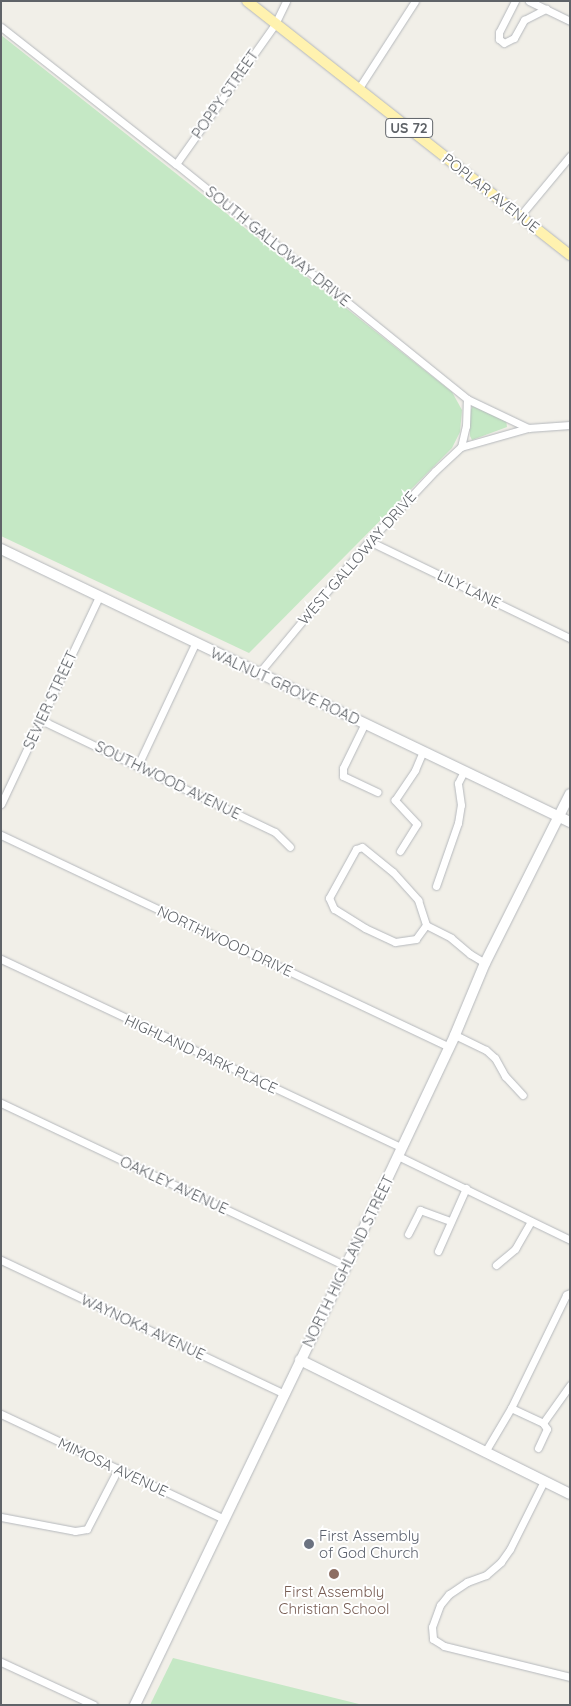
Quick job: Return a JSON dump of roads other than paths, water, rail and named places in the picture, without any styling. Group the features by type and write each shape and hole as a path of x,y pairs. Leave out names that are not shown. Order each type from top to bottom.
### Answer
{"main road":[{"name":"POPLAR AVENUE","path":"247,1 570,255"},
{"name":"WALNUT GROVE ROAD","path":"1,549 195,644 365,723 570,822"},
{"name":"NORTH HIGHLAND STREET","path":"135,1705 456,1035 485,963 570,794"},
{"path":"300,1360 570,1494"}],"street":[{"name":"POPPY STREET","path":"176,164 275,24 286,1"},
{"path":"359,88 415,1"},
{"path":"516,1 511,7 498,35 504,43 514,38 524,20 546,9"},
{"path":"530,1 570,21"},
{"name":"SOUTH GALLOWAY DRIVE","path":"1,27 176,164 467,399 528,428 570,425"},
{"path":"520,216 570,156"},
{"path":"461,447 466,426 467,399"},
{"name":"WEST GALLOWAY DRIVE","path":"259,673 369,541 434,471 461,447 528,428"},
{"name":"LILY LANE","path":"369,541 570,638"},
{"name":"SEVIER STREET","path":"1,804 99,597"},
{"path":"138,765 195,644"},
{"name":"SOUTHWOOD AVENUE","path":"41,720 275,832 290,847"},
{"path":"365,723 343,768 343,776 377,792"},
{"path":"400,851 417,824 395,800 415,770 423,751"},
{"path":"436,886 458,822 461,805 458,783 464,772"},
{"name":"NORTHWOOD DRIVE","path":"1,835 449,1047"},
{"path":"426,925 416,939 395,942 365,928 334,909 329,898 356,849 362,847 368,851 408,888 418,900 426,925 451,938 470,954 485,963"},
{"name":"HIGHLAND PARK PLACE","path":"1,959 400,1152 466,1188 570,1240"},
{"path":"456,1035 486,1050 495,1058 504,1076 523,1095"},
{"name":"OAKLEY AVENUE","path":"1,1103 346,1266"},
{"path":"438,1251 466,1188"},
{"path":"408,1234 420,1210 450,1221"},
{"path":"496,1265 515,1249 531,1221"},
{"name":"WAYNOKA AVENUE","path":"1,1260 285,1394"},
{"path":"484,1452 511,1408 568,1294"},
{"path":"543,1423 570,1384"},
{"path":"511,1408 543,1423 547,1429 538,1448"},
{"name":"MIMOSA AVENUE","path":"1,1414 224,1519"},
{"path":"1,1517 75,1530 87,1529 118,1469"},
{"path":"544,1481 510,1549 501,1562 486,1575 467,1582 449,1594 440,1605 432,1626 433,1639 444,1646 570,1677"},
{"path":"1,1662 94,1705"}],"place":[{"name":"First Assembly of God Church","path":"309,1544"},
{"name":"First Assembly Christian School","path":"334,1574"}]}
